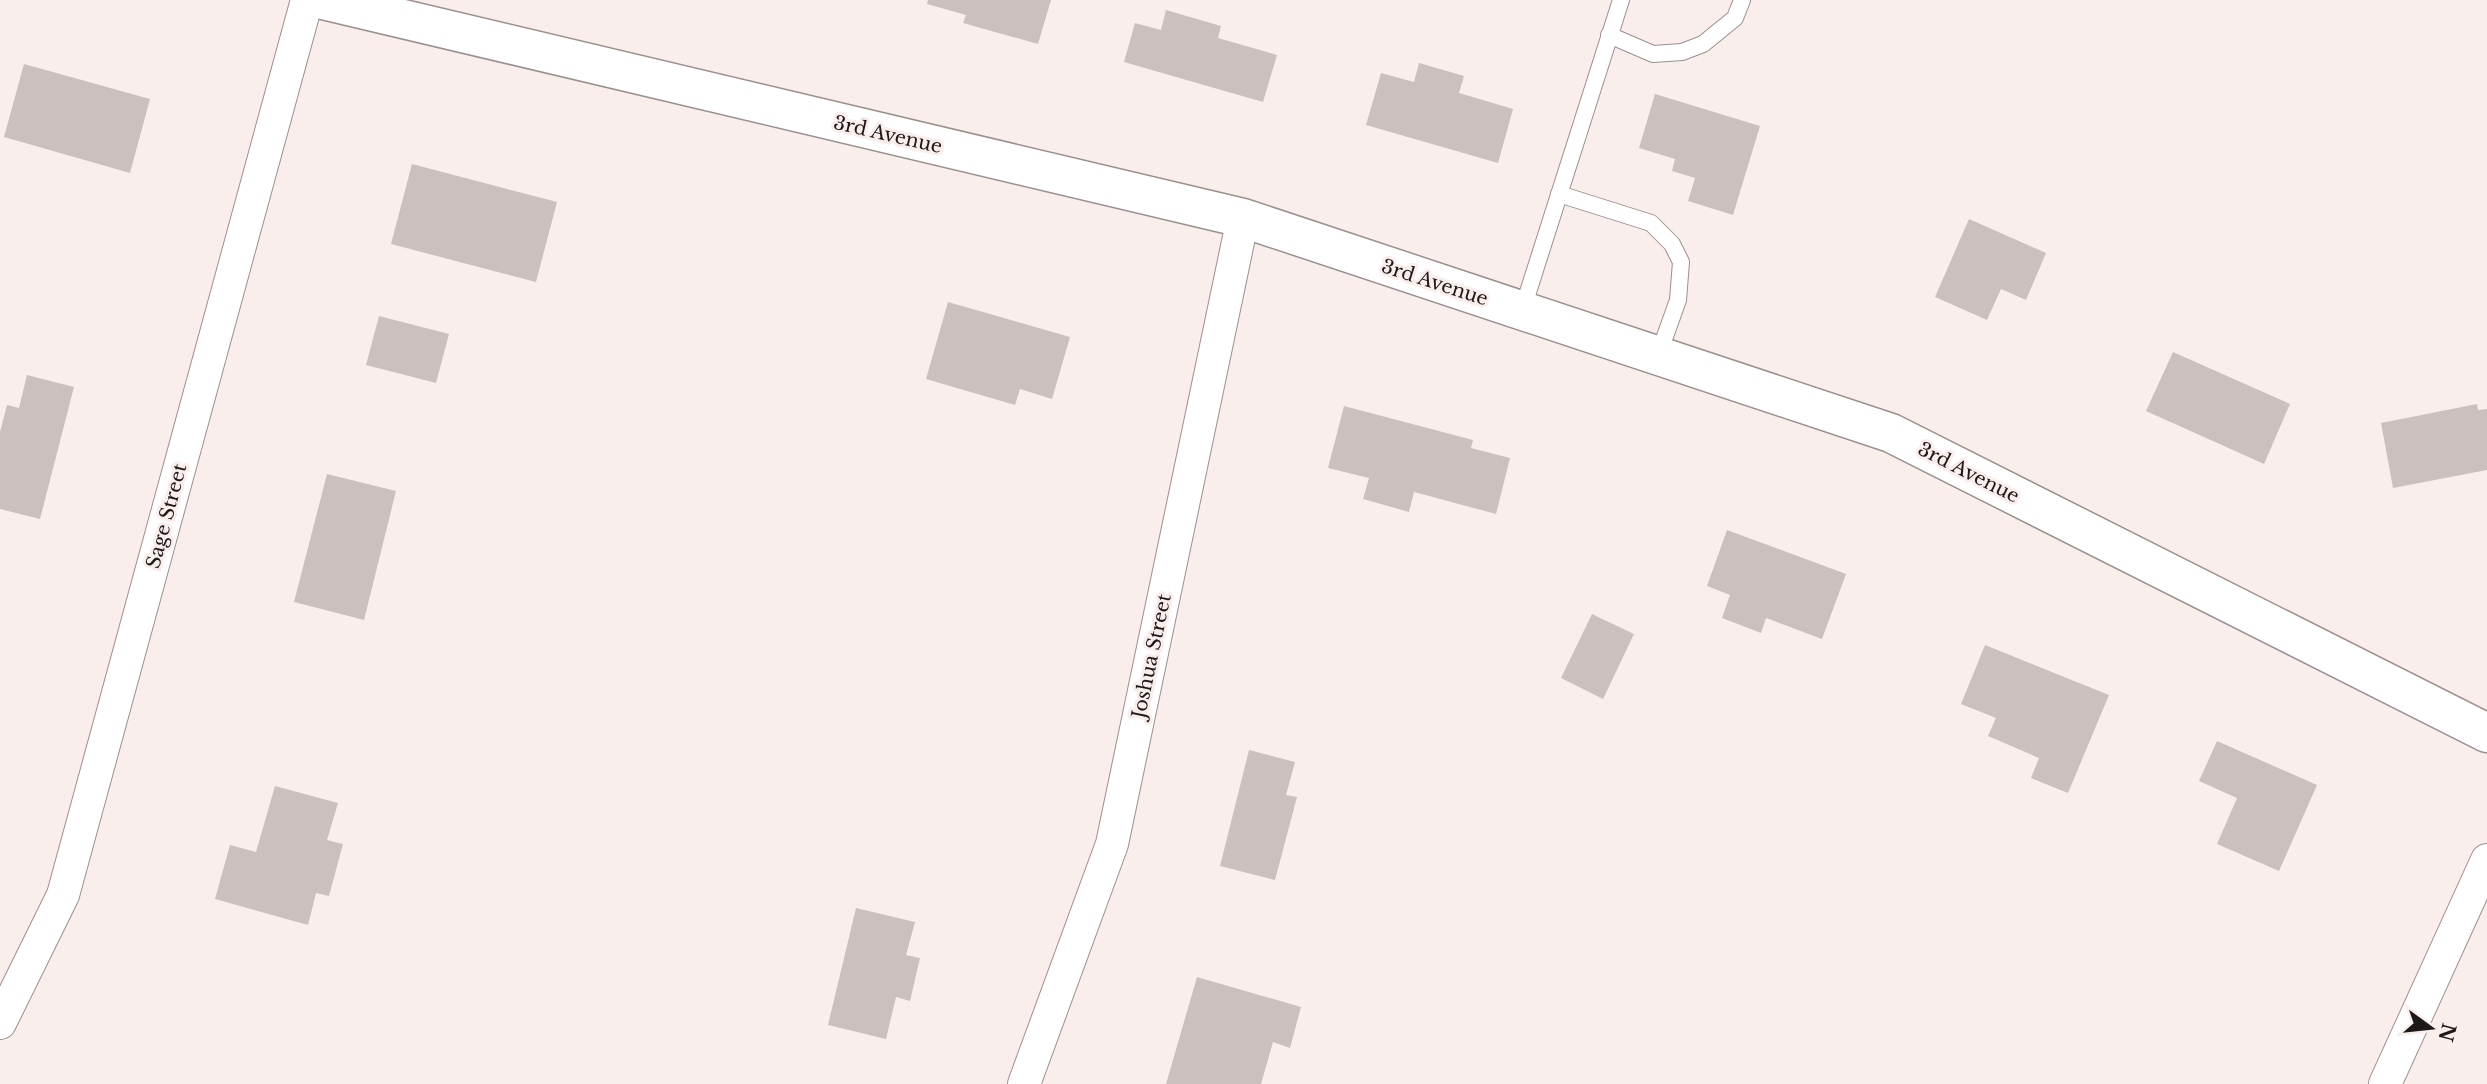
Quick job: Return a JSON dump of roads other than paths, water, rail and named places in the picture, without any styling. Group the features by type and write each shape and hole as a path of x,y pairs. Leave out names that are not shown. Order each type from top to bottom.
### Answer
{"street":[{"name":"Sage Street","path":"0,1023 63,895 307,0"},
{"name":"3rd Avenue","path":"323,0 1242,218 1891,433 2487,733"},
{"name":"Joshua Street","path":"1024,1084 1112,844 1242,218"},
{"path":"2385,1084 2487,860"}],"lane":[{"path":"1522,311 1621,0"},
{"path":"1609,35 1653,54 1682,52 1703,44 1735,18 1742,0"},
{"path":"1559,194 1651,223 1672,244 1681,262 1678,300 1658,356"}]}
